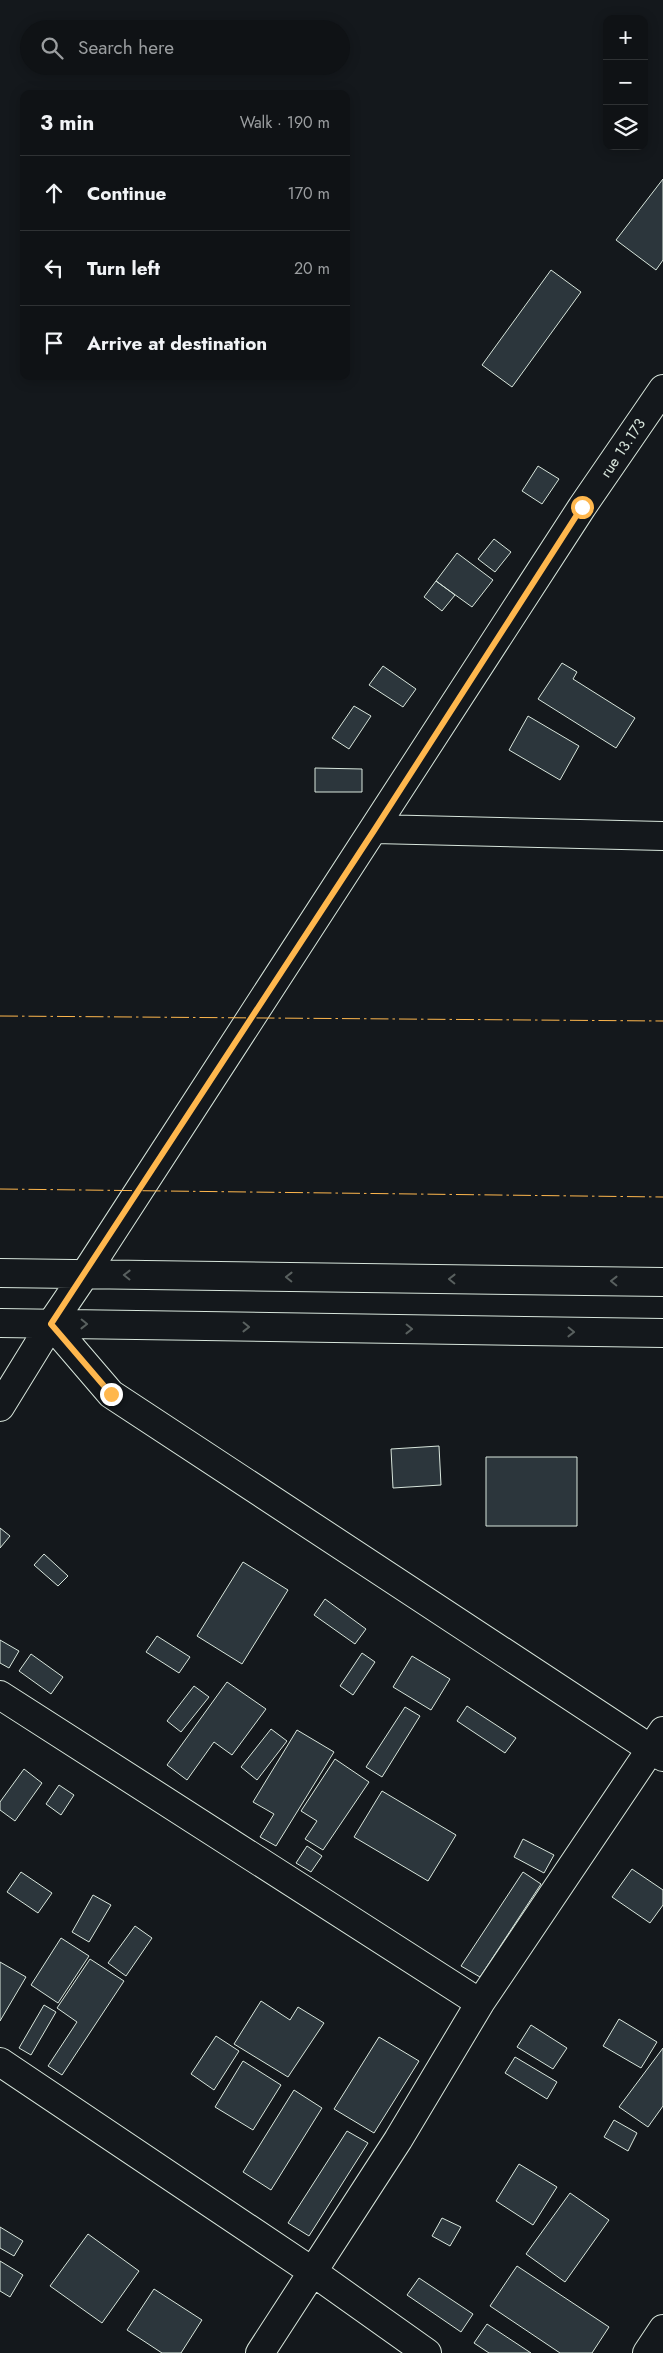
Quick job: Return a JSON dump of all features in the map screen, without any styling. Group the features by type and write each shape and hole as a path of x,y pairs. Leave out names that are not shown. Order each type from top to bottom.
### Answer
{"street":[{"name":"rue 13.173","path":"0,1407 51,1324 375,829 582,507 663,389"},
{"path":"375,829 663,836"},
{"path":"0,1273 663,1282"},
{"path":"0,1323 663,1333"},
{"path":"51,1324 111,1394 659,1746 480,2004 398,2140 260,2353"},
{"path":"0,1696 480,2004"},
{"path":"0,2062 313,2272 427,2353"},
{"path":"648,2353 663,2329"}],"building":[{"path":"663,179 663,260 656,270 616,240"},
{"path":"551,270 581,292 512,387 482,365"},
{"path":"538,466 559,479 542,504 522,491"},
{"path":"494,539 511,552 495,572 478,559"},
{"path":"457,553 493,580 472,607 436,581"},
{"path":"436,581 455,595 442,611 424,597"},
{"path":"562,663 577,672 573,679 635,718 616,748 538,699"},
{"path":"383,666 416,689 403,707 369,685"},
{"path":"354,706 371,716 349,749 332,738"},
{"path":"528,716 579,746 560,780 509,750"},
{"path":"315,768 362,769 362,792 315,792"},
{"path":"439,1446 441,1485 393,1488 391,1449"},
{"path":"486,1457 577,1457 577,1526 486,1526"},
{"path":"0,1528 10,1536 0,1548"},
{"path":"44,1554 68,1576 58,1586 34,1565"},
{"path":"243,1562 288,1590 242,1664 197,1636"},
{"path":"325,1599 366,1629 355,1644 314,1615"},
{"path":"157,1636 190,1657 179,1673 146,1652"},
{"path":"0,1640 19,1651 9,1668 0,1663"},
{"path":"362,1653 375,1662 353,1695 340,1686"},
{"path":"31,1654 63,1677 51,1694 19,1671"},
{"path":"412,1656 450,1679 431,1710 393,1687"},
{"path":"227,1682 266,1709 232,1755 214,1742 187,1780 167,1765"},
{"path":"194,1686 209,1697 181,1732 167,1721"},
{"path":"467,1706 516,1738 505,1753 457,1721"},
{"path":"405,1707 420,1716 382,1777 366,1767"},
{"path":"271,1729 287,1741 257,1780 241,1767"},
{"path":"297,1730 334,1752 276,1846 260,1837 274,1814 253,1802"},
{"path":"335,1759 369,1782 323,1850 305,1839 317,1821 301,1811"},
{"path":"24,1769 42,1783 15,1821 0,1810 0,1802"},
{"path":"59,1785 74,1795 61,1815 46,1804"},
{"path":"382,1791 456,1835 428,1881 354,1837"},
{"path":"523,1839 554,1855 544,1873 514,1857"},
{"path":"307,1846 322,1856 311,1872 296,1863"},
{"path":"632,1869 663,1890 663,1905 650,1923 612,1897"},
{"path":"21,1872 52,1893 38,1913 7,1892"},
{"path":"523,1872 541,1884 480,1977 461,1966"},
{"path":"93,1895 111,1905 89,1942 72,1932"},
{"path":"135,1926 152,1938 126,1976 108,1963"},
{"path":"61,1938 89,1956 58,2003 31,1985"},
{"path":"90,1959 124,1981 62,2075 48,2066 77,2022 57,2008"},
{"path":"0,1962 26,1977 0,2021"},
{"path":"261,2001 290,2020 298,2007 324,2023 288,2077 234,2044"},
{"path":"44,2005 56,2012 31,2055 19,2048"},
{"path":"619,2019 657,2042 641,2068 603,2046"},
{"path":"531,2025 567,2048 553,2069 517,2047"},
{"path":"216,2036 239,2051 214,2090 191,2074"},
{"path":"379,2037 419,2061 374,2133 334,2109"},
{"path":"663,2048 663,2106 648,2127 619,2107"},
{"path":"515,2057 557,2082 547,2099 505,2073"},
{"path":"243,2061 281,2085 253,2130 215,2107"},
{"path":"294,2090 322,2108 271,2190 243,2172"},
{"path":"614,2120 637,2133 628,2151 604,2137"},
{"path":"347,2131 368,2143 309,2236 288,2223"},
{"path":"519,2164 557,2187 533,2225 496,2201"},
{"path":"570,2193 609,2220 565,2282 526,2254"},
{"path":"442,2218 461,2227 450,2246 432,2236"},
{"path":"0,2227 23,2241 14,2256 0,2248"},
{"path":"88,2234 139,2271 102,2323 50,2286"},
{"path":"0,2261 23,2275 10,2297 0,2291"},
{"path":"517,2266 609,2327 592,2353 560,2353 490,2306"},
{"path":"419,2278 473,2314 461,2332 407,2295"},
{"path":"154,2289 202,2320 181,2353 162,2353 127,2330"},
{"path":"487,2324 531,2353 489,2353 474,2343"}],"power":[{"path":"0,1016 663,1021"},
{"path":"0,1189 663,1197"}],"route":[{"path":"111,1394 51,1324 375,829 582,507"}]}
